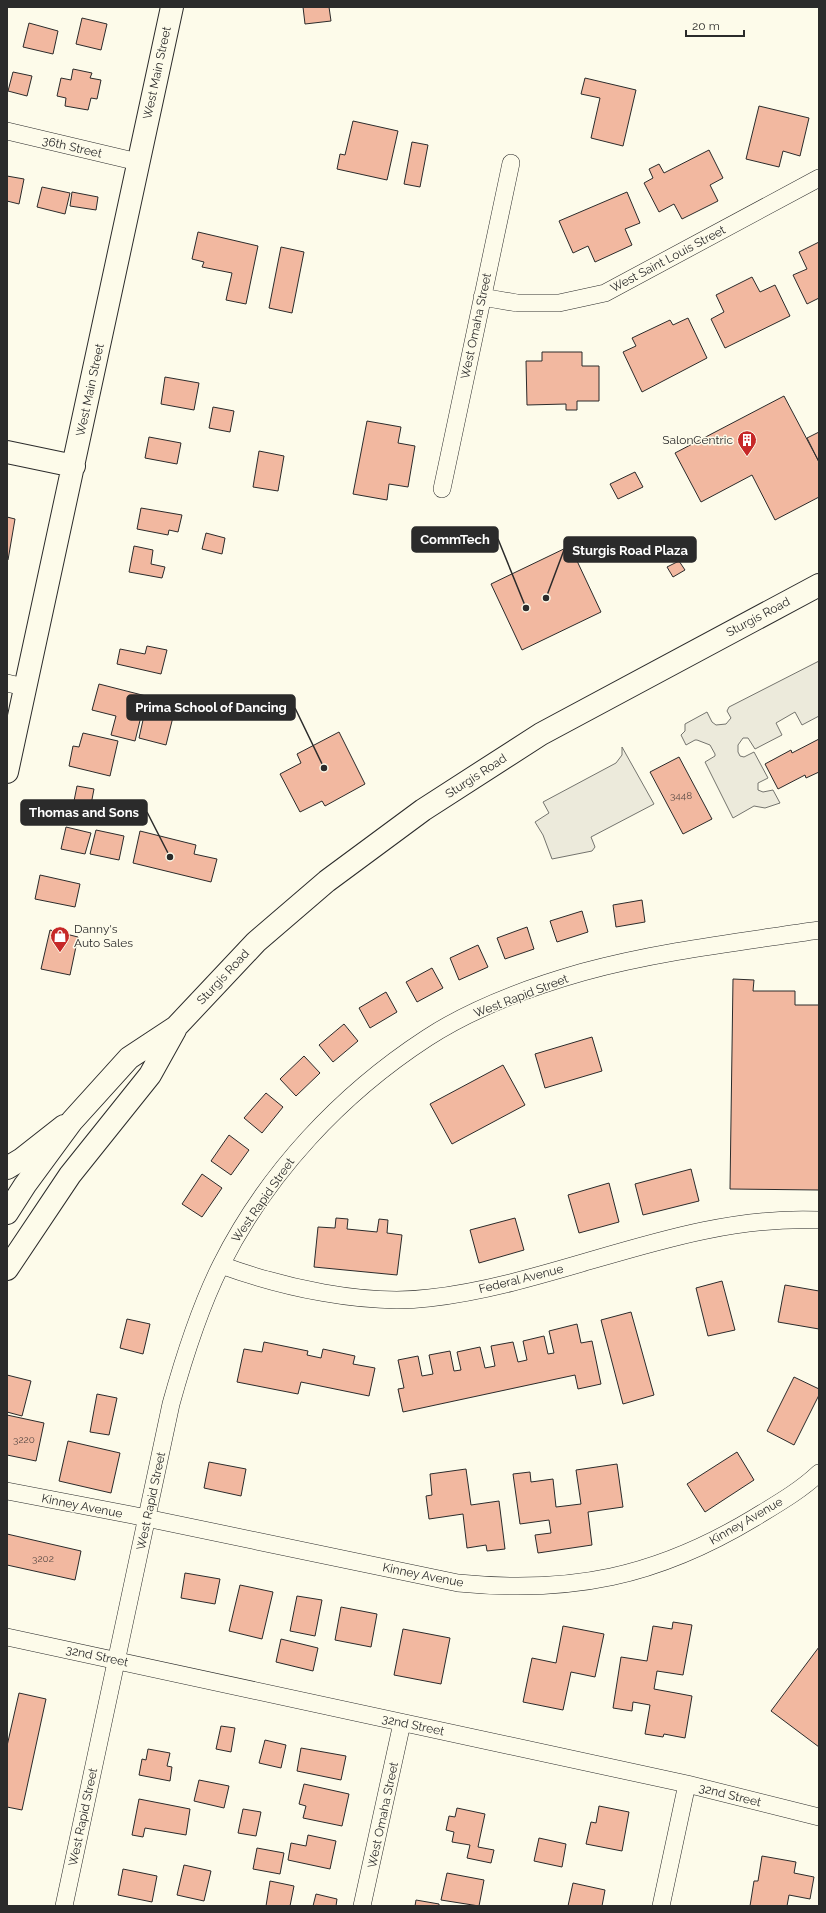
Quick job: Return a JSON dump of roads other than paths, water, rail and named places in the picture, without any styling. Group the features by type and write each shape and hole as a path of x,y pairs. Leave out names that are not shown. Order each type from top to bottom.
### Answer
{"main road":[{"name":"West Main Street","path":"7,772 16,685 74,466 172,7"},
{"path":"7,452 74,466"},
{"name":"Sturgis Road","path":"7,1213 25,1185 72,1121 129,1058 176,1027 256,942 327,881 423,810 541,734 819,584"},
{"name":"Sturgis Road","path":"7,1269 13,1251 70,1175 150,1075 176,1027"},
{"path":"7,1168 22,1159 72,1121"}],"street":[{"name":"36th Street","path":"7,131 138,162"},
{"name":"West Omaha Street","path":"442,489 511,163"},
{"name":"West Saint Louis Street","path":"482,297 517,303 559,302 605,293 819,178"},
{"name":"West Rapid Street","path":"64,1906 171,1404 182,1365 192,1333 221,1265 240,1229 272,1183 300,1147 361,1087 427,1038 462,1018 501,1001 538,988 581,973 628,960 819,930"},
{"name":"Federal Avenue","path":"221,1265 267,1280 330,1293 395,1300 427,1299 494,1288 706,1230 742,1223 775,1220 819,1220"},
{"name":"Kinney Avenue","path":"7,1492 147,1519 458,1583 516,1586 559,1585 605,1580 635,1572 698,1548 735,1529 782,1501 807,1484 819,1473"},
{"name":"32nd Street","path":"7,1637 687,1784 819,1817"},
{"name":"West Omaha Street","path":"362,1906 402,1723"},
{"path":"661,1906 687,1784"}],"place":[{"name":"SalonCentric","path":"747,457"},
{"name":"Sturgis Road Plaza","path":"546,598"},
{"name":"CommTech","path":"526,608"},
{"name":"Prima School of Dancing","path":"324,768"},
{"name":"Thomas and Sons","path":"170,857"},
{"name":"Danny's Auto Sales","path":"60,953"}]}
